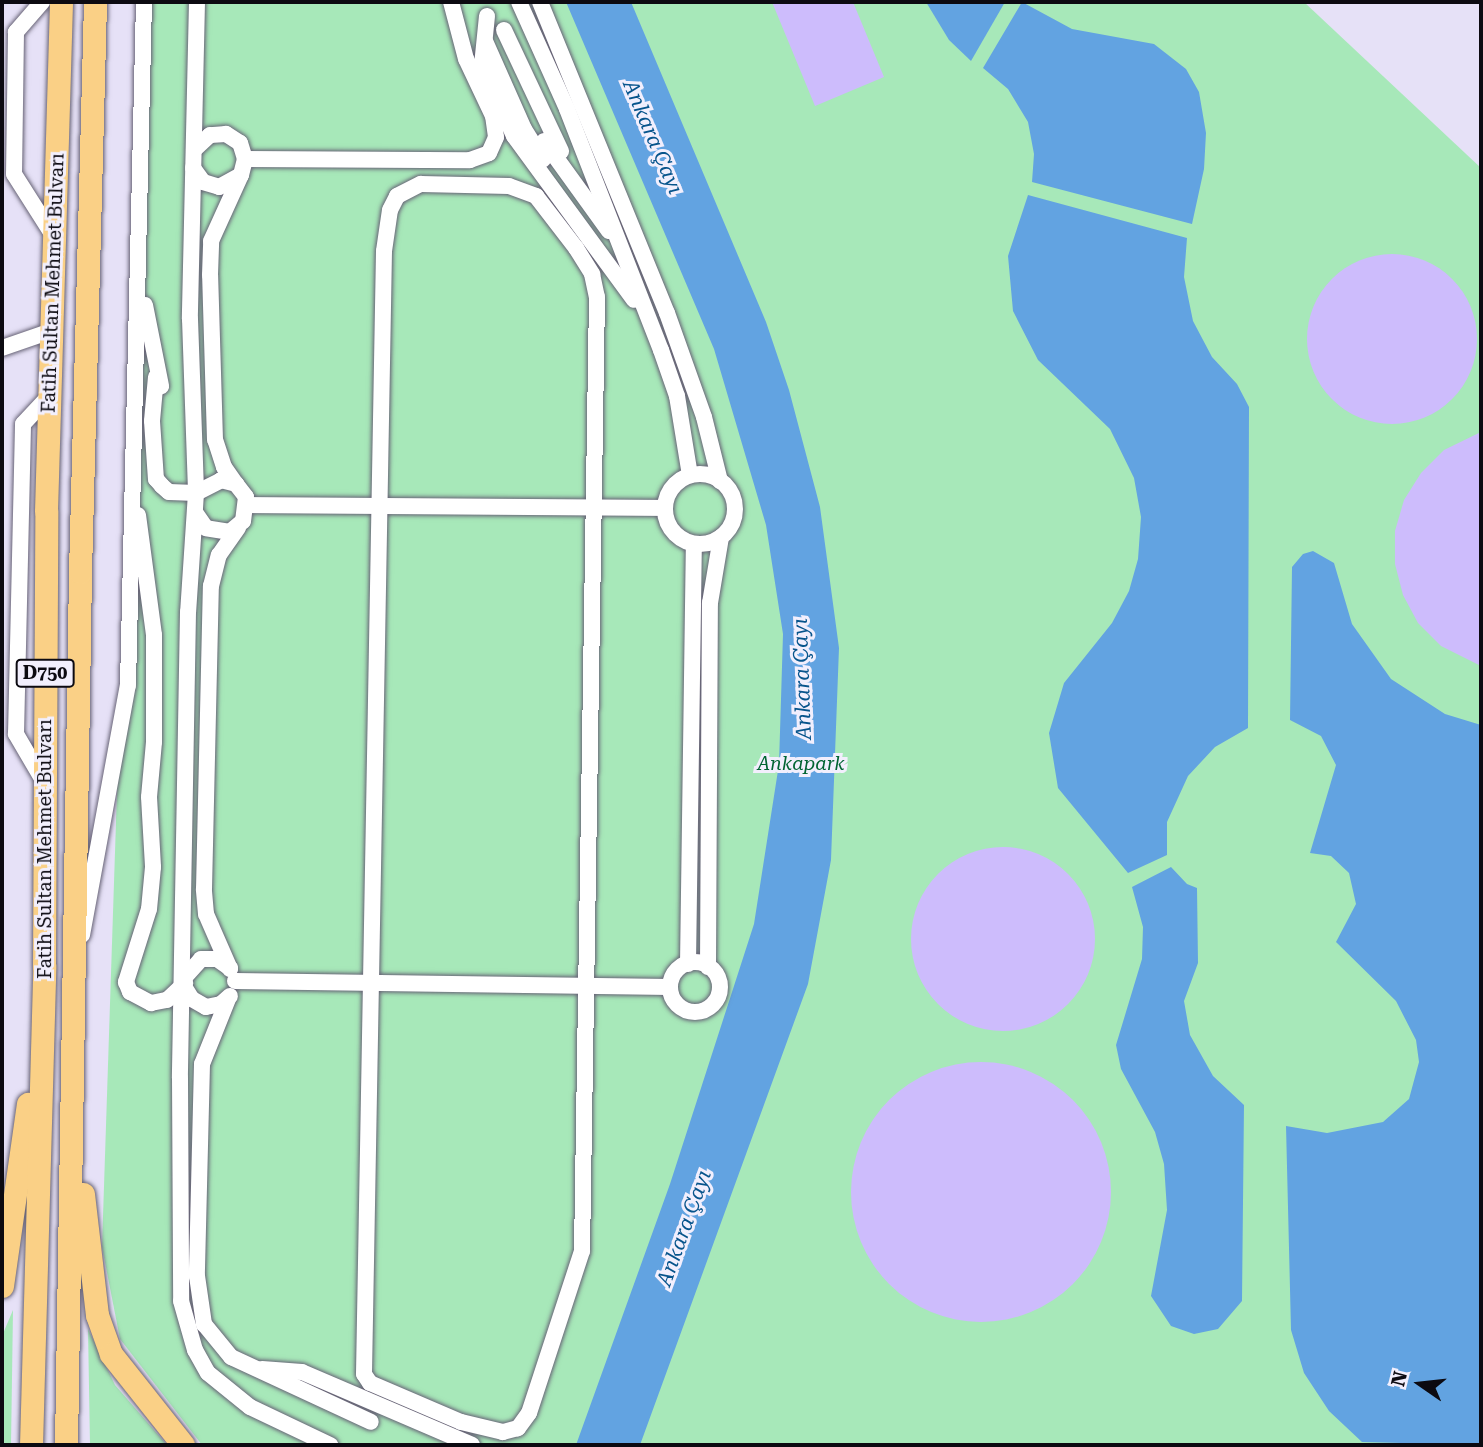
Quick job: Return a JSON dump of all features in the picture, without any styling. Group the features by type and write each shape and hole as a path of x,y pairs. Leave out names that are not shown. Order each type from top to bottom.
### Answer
{"highway":[{"name":"Fatih Sultan Mehmet Bulvarı","path":"31,1445 44,966 49,396 61,2"},
{"name":"Fatih Sultan Mehmet Bulvarı","path":"66,1445 95,2"},
{"path":"2,1286 44,966"},
{"path":"72,1103 97,1315 118,1365 184,1445"}],"street":[{"path":"42,2 16,32 14,174 54,237"},
{"path":"74,979 128,685 144,2"},
{"path":"197,2 191,410 196,493 188,612 185,983 180,1078 184,1317 208,1373 228,1392 250,1407 331,1445"},
{"path":"193,168 211,186 228,185 243,167 470,160 489,153 496,137 493,116 466,59 451,2"},
{"path":"519,2 610,218 677,396 690,475"},
{"path":"540,2 667,313 704,417 720,481 735,507 734,518 721,537 710,603 708,967"},
{"path":"484,9 503,30 520,43 553,117 598,190"},
{"path":"484,9 482,65 514,136 650,322"},
{"path":"484,9 534,125 620,246"},
{"path":"503,30 544,121 610,218"},
{"path":"485,39 524,130 636,287"},
{"path":"194,150 210,135 226,134 240,144 243,167 211,242 210,275 215,440 224,467 248,505"},
{"path":"421,184 526,190 536,196 592,274 597,297 593,507 582,1251 529,1413 517,1428 503,1432 461,1422 370,1383 364,1374 373,986 372,794 382,505 386,231 397,196 421,184"},
{"path":"138,260 156,377 156,479 169,492 196,493 213,481 236,484"},
{"path":"2,348 51,331"},
{"path":"720,481 706,474 690,475 674,484 664,508 670,528 694,544 721,537"},
{"path":"133,497 152,595 154,742 149,797 153,809 149,909 126,982 130,992 151,1003 167,1000 185,983 194,963 209,957 232,975 373,986 670,987"},
{"path":"248,505 664,508"},
{"path":"248,505 238,528 219,555 211,586 204,889 206,914 232,975 228,999 202,1065 197,1298 213,1340 231,1357 371,1422 407,1420"},
{"path":"195,512 214,532 238,528"},
{"path":"688,964 694,544"},
{"path":"688,964 708,967 717,976 719,992 705,1010 681,1008 670,987 676,972 688,964"},
{"path":"185,983 192,999 206,1007 228,999"},
{"path":"256,1369 302,1372 407,1420 471,1445"},
{"path":"256,1369 299,1380 389,1421"}],"green space":[{"name":"Ankapark","path":"143,2 1304,2 1481,168 1481,1445 202,1445 120,1339 102,1247"},
{"path":"13,1310 11,1445 2,1445 2,1336"},
{"path":"88,1329 115,1385 167,1445 90,1445"}],"water":[{"name":"Ankara Çayı","path":"566,2 631,2 766,322 789,390 820,507 839,648 831,860 808,984 640,1445 576,1445 670,1184 754,924 779,764 783,634 766,525 714,349"},
{"path":"926,2 1005,2 971,61 949,40"},
{"path":"1022,2 1072,29 1154,44 1186,69 1199,92 1206,133 1204,169 1192,224 1032,182 1034,154 1028,122 1008,89 983,68"},
{"path":"1028,195 1187,238 1184,277 1193,321 1212,357 1237,384 1249,407 1248,728 1215,747 1188,776 1167,822 1167,855 1128,873 1058,788 1049,733 1064,683 1112,623 1129,591 1138,559 1141,517 1134,478 1110,429 1038,360 1013,311 1008,256"},
{"path":"1313,551 1334,563 1352,624 1391,679 1445,714 1481,725 1481,1445 1362,1442 1329,1411 1304,1373 1291,1330 1286,1126 1327,1133 1383,1122 1409,1099 1419,1062 1416,1040 1396,1001 1336,942 1356,904 1349,873 1331,856 1310,853 1336,765 1321,736 1290,720 1292,567 1303,554"},
{"path":"1171,867 1187,884 1197,888 1198,963 1184,1001 1190,1035 1213,1076 1244,1105 1242,1301 1218,1329 1194,1334 1171,1326 1151,1296 1167,1210 1164,1164 1155,1132 1121,1069 1116,1045 1142,959 1143,927 1132,887"}],"building":[{"path":"772,2 853,2 884,77 815,106"},
{"path":"1392,254 1425,260 1452,279 1471,306 1477,339 1471,372 1452,399 1425,418 1392,424 1359,418 1332,399 1313,372 1307,339 1313,306 1332,279 1359,260"},
{"path":"1481,432 1481,666 1441,646 1418,623 1403,595 1395,564 1395,531 1404,500 1421,473 1444,450"},
{"path":"1003,847 1038,854 1068,874 1088,904 1095,939 1088,974 1068,1004 1038,1024 1003,1031 968,1024 938,1004 918,974 911,939 918,904 938,874 968,854"},
{"path":"981,1062 1031,1072 1053,1084 1073,1100 1089,1120 1101,1142 1111,1192 1101,1242 1089,1264 1073,1284 1053,1300 1031,1312 981,1322 931,1312 909,1300 889,1284 873,1264 861,1242 851,1192 861,1142 873,1120 889,1100 909,1084 931,1072"}]}
